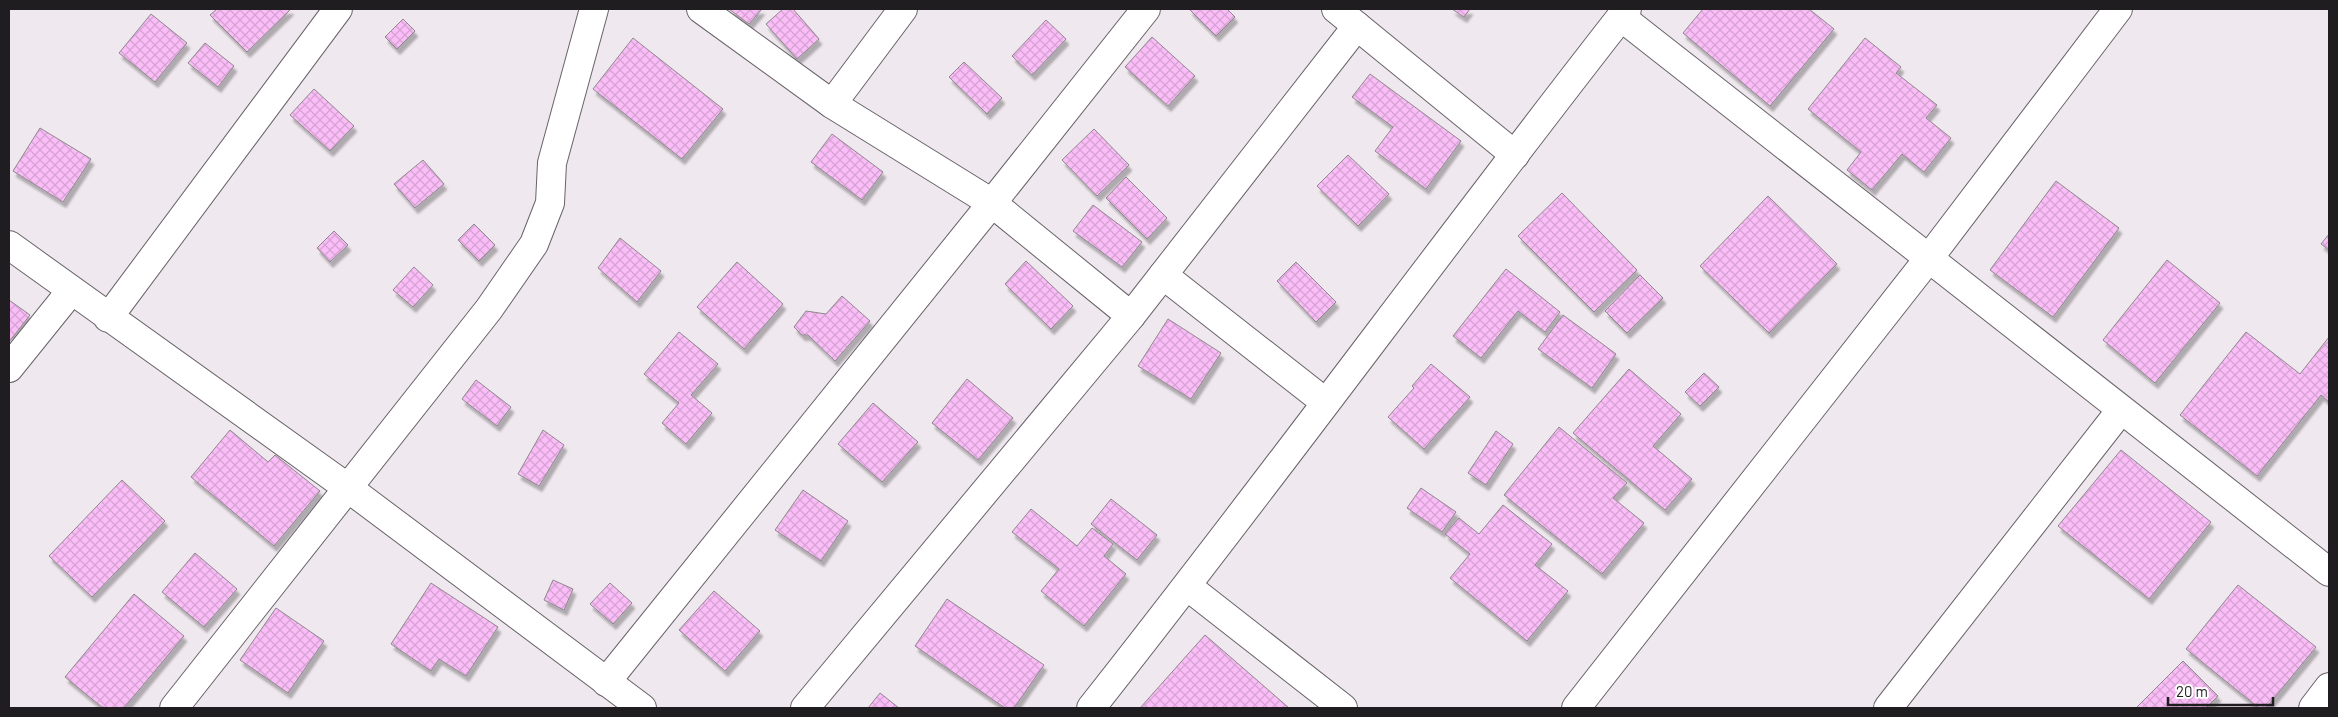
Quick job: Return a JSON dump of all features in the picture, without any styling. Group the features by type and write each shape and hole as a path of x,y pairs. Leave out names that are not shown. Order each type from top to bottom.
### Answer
{"street":[{"path":"108,318 338,9"},
{"path":"174,708 489,309 534,244 550,203 552,163 594,9"},
{"path":"701,9 832,104 992,204 1131,316"},
{"path":"832,104 903,9"},
{"path":"606,682 992,204 1146,9"},
{"path":"1336,9 1516,155"},
{"path":"1576,708 1929,258 2118,9"},
{"path":"1091,708 1187,586 1325,402 1624,13 1929,258 2329,572"},
{"path":"805,708 1131,316 1357,26"},
{"path":"9,245 108,318 348,488 642,708"},
{"path":"1163,275 1325,402"},
{"path":"9,368 71,290"},
{"path":"1888,708 2121,410"},
{"path":"1187,586 1344,708"},
{"path":"2313,708 2329,687"}],"building":[{"path":"217,9 291,9 247,52 210,15"},
{"path":"729,9 762,9 749,24"},
{"path":"783,9 793,9 819,39 797,59 766,24"},
{"path":"1189,9 1227,9 1235,17 1216,36"},
{"path":"1452,9 1470,9 1464,17"},
{"path":"1703,9 1809,9 1834,29 1770,106 1683,33"},
{"path":"151,14 187,43 155,82 119,53"},
{"path":"403,19 415,31 397,49 385,37"},
{"path":"1046,20 1066,39 1032,75 1012,56"},
{"path":"1152,37 1195,76 1168,106 1125,67"},
{"path":"633,38 723,109 682,159 593,89"},
{"path":"1865,38 1901,67 1896,73 1937,105 1926,118 1951,138 1924,172 1902,154 1872,190 1847,170 1861,152 1808,109"},
{"path":"205,43 234,66 218,87 188,63"},
{"path":"964,62 1002,98 987,114 949,77"},
{"path":"1370,74 1461,141 1426,189 1375,151 1393,127 1352,97"},
{"path":"314,89 354,126 330,151 290,115"},
{"path":"40,128 91,159 63,202 13,171"},
{"path":"1094,129 1129,165 1097,196 1062,160"},
{"path":"832,134 883,172 862,200 811,162"},
{"path":"1348,155 1389,194 1358,226 1317,186"},
{"path":"423,160 444,184 415,208 394,184"},
{"path":"1126,177 1167,218 1147,239 1106,198"},
{"path":"2056,181 2119,228 2053,317 1990,270"},
{"path":"1562,193 1637,270 1594,312 1518,236"},
{"path":"1768,196 1837,264 1769,333 1700,266"},
{"path":"1093,205 1142,242 1122,267 1073,231"},
{"path":"474,224 495,245 479,261 458,240"},
{"path":"334,231 348,245 330,262 317,248"},
{"path":"2329,234 2329,250 2321,244"},
{"path":"620,238 661,271 637,302 598,268"},
{"path":"2167,260 2220,303 2155,383 2103,340"},
{"path":"1026,261 1073,306 1051,329 1005,284"},
{"path":"737,262 783,304 744,349 697,307"},
{"path":"1296,262 1336,302 1316,322 1277,281"},
{"path":"414,267 433,285 413,307 393,290"},
{"path":"1506,269 1560,312 1545,332 1518,311 1481,358 1453,336"},
{"path":"1640,275 1663,298 1627,333 1605,311"},
{"path":"842,296 870,321 835,361 808,335 802,335 794,327 806,311 826,314"},
{"path":"9,300 30,315 9,342"},
{"path":"1563,315 1616,354 1592,388 1538,349"},
{"path":"1168,319 1221,353 1191,399 1138,366"},
{"path":"679,332 718,364 691,395 712,413 686,444 662,423 679,403 644,374"},
{"path":"2246,332 2300,374 2329,337 2329,402 2321,395 2257,476 2180,415"},
{"path":"1431,364 1470,397 1424,449 1388,417 1414,388 1412,386"},
{"path":"1629,369 1681,414 1653,446 1692,479 1665,510 1573,433"},
{"path":"1704,373 1719,387 1700,406 1685,392"},
{"path":"967,379 1013,418 978,460 932,423"},
{"path":"476,380 511,407 497,426 462,399"},
{"path":"873,403 918,442 882,482 838,444"},
{"path":"1559,427 1627,483 1613,498 1644,523 1602,574 1504,495"},
{"path":"230,430 268,462 275,455 320,491 274,546 191,477"},
{"path":"543,430 564,445 539,486 518,474"},
{"path":"1496,431 1513,444 1486,485 1468,473"},
{"path":"2121,450 2211,522 2149,599 2058,526"},
{"path":"122,480 165,521 92,597 49,556"},
{"path":"1421,488 1456,512 1442,532 1407,508"},
{"path":"803,490 848,521 821,561 775,530"},
{"path":"1111,499 1157,535 1137,560 1091,524"},
{"path":"1503,505 1552,544 1535,565 1568,591 1527,641 1450,578 1470,554 1445,534 1459,518 1479,534"},
{"path":"1031,509 1077,546 1092,528 1113,544 1104,556 1126,574 1084,626 1041,591 1059,569 1012,532"},
{"path":"195,553 237,589 204,627 162,592"},
{"path":"553,580 573,589 564,610 544,600"},
{"path":"431,583 498,627 466,676 439,659 431,671 391,644"},
{"path":"610,583 632,603 613,624 590,604"},
{"path":"2238,585 2316,647 2266,708 2259,708 2186,649"},
{"path":"714,591 760,631 725,671 679,630"},
{"path":"134,594 184,636 124,708 103,708 65,677"},
{"path":"947,599 1044,665 1014,708 1005,708 915,646"},
{"path":"276,608 324,641 288,693 240,660"},
{"path":"1205,635 1289,708 1140,708"},
{"path":"2183,661 2218,696 2206,708 2136,708"},
{"path":"880,693 899,708 868,708"}]}
